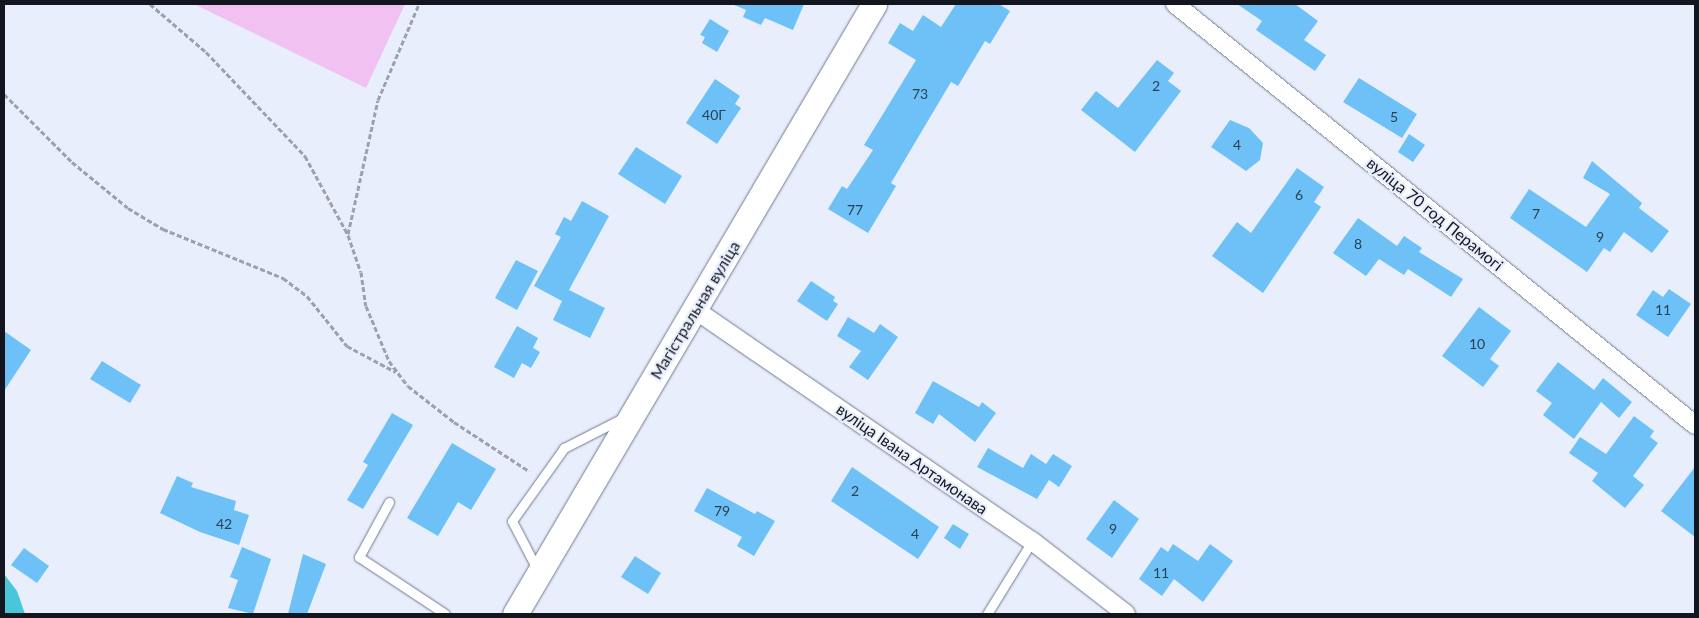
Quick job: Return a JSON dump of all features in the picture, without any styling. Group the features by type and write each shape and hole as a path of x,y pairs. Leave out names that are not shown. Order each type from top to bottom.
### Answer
{"main road":[{"name":"Магістральная вуліца","path":"515,614 874,4"}],"street":[{"name":"вуліца 70 год Перамогі","path":"1176,4 1695,425"},
{"name":"вуліца Івана Артамонава","path":"694,308 1032,542 1126,614"}],"lane":[{"path":"539,574 512,521 564,448 634,412"},
{"path":"389,502 359,557 445,614"},
{"path":"987,614 1032,542"}],"path":[{"path":"150,4 206,52 305,156 348,235 361,272 366,306 389,361 408,386 454,422 543,478"},
{"path":"348,235 378,100 419,4"},
{"path":"4,94 72,162 128,208 163,229 283,278 308,296 347,346 398,373"}],"shaded area":[{"path":"194,4 405,4 366,88"}],"water":[{"path":"4,574 17,591 25,614 4,614"}],"building":[{"path":"732,4 804,4 793,30 765,18 761,25 743,17 746,10"},
{"path":"956,4 999,4 1010,11 990,44 985,41 958,86 951,82 891,183 896,186 868,233 828,209 842,186 847,189 873,150 864,145 916,60 888,43 900,23 913,31 923,15 941,27"},
{"path":"1237,4 1295,4 1318,21 1304,40 1326,55 1315,71 1256,30 1262,21"},
{"path":"710,19 729,31 717,52 702,43 705,37 700,35"},
{"path":"1157,60 1174,73 1168,81 1181,91 1135,152 1081,110 1096,91 1118,108"},
{"path":"1359,78 1417,114 1402,138 1343,102"},
{"path":"715,79 740,96 735,104 741,108 717,144 686,123"},
{"path":"1230,120 1249,128 1263,143 1260,160 1246,171 1211,147"},
{"path":"1409,134 1425,145 1413,162 1398,152"},
{"path":"636,147 682,176 665,204 618,174"},
{"path":"1592,161 1642,203 1639,208 1669,231 1652,253 1624,232 1610,252 1604,248 1587,272 1510,218 1529,189 1586,227 1610,194 1583,178"},
{"path":"1297,168 1324,187 1314,202 1321,207 1263,293 1212,256 1237,222 1251,233"},
{"path":"582,201 609,216 569,290 605,308 590,338 553,320 562,301 534,286 561,237 555,234 564,217 571,221"},
{"path":"1358,218 1397,246 1404,236 1422,248 1419,252 1463,279 1451,297 1408,269 1404,275 1379,259 1366,276 1333,253"},
{"path":"516,260 538,271 517,310 495,298"},
{"path":"811,281 835,297 833,301 838,304 827,321 797,301"},
{"path":"1669,289 1691,304 1668,337 1636,315 1653,290 1663,297"},
{"path":"1479,307 1511,331 1490,359 1499,366 1483,387 1442,356"},
{"path":"848,317 874,333 880,324 898,337 868,380 849,367 861,351 837,336"},
{"path":"517,326 538,338 533,348 540,352 531,368 522,363 514,378 494,367"},
{"path":"4,331 31,350 4,391"},
{"path":"102,361 141,385 130,403 90,379"},
{"path":"1558,362 1594,390 1603,378 1632,402 1619,418 1601,402 1574,439 1543,415 1552,403 1536,391"},
{"path":"933,381 979,407 982,402 996,413 975,442 939,414 933,424 915,413"},
{"path":"392,413 413,425 363,509 347,500 368,465 363,462"},
{"path":"1634,416 1654,431 1650,437 1658,443 1633,476 1644,485 1625,508 1592,481 1598,473 1569,453 1580,437 1606,454"},
{"path":"452,443 496,469 471,510 458,502 438,536 407,518"},
{"path":"988,448 1023,468 1031,454 1046,464 1053,454 1072,466 1059,487 1049,480 1037,499 977,467"},
{"path":"852,467 939,527 918,559 831,501"},
{"path":"1695,467 1695,537 1661,511"},
{"path":"177,476 193,483 191,487 236,501 234,510 249,515 239,545 200,532 160,513"},
{"path":"707,488 755,514 757,511 775,521 754,556 737,546 742,537 694,511"},
{"path":"1114,500 1139,519 1112,558 1086,539"},
{"path":"953,524 969,534 960,549 944,538"},
{"path":"1173,544 1198,561 1210,544 1233,561 1203,602 1174,579 1162,596 1139,579 1161,547 1168,552"},
{"path":"242,547 271,559 253,614 228,608 238,580 230,577"},
{"path":"24,548 49,566 37,583 11,565"},
{"path":"303,554 326,564 307,614 288,614"},
{"path":"635,556 661,573 648,594 621,577"}]}
